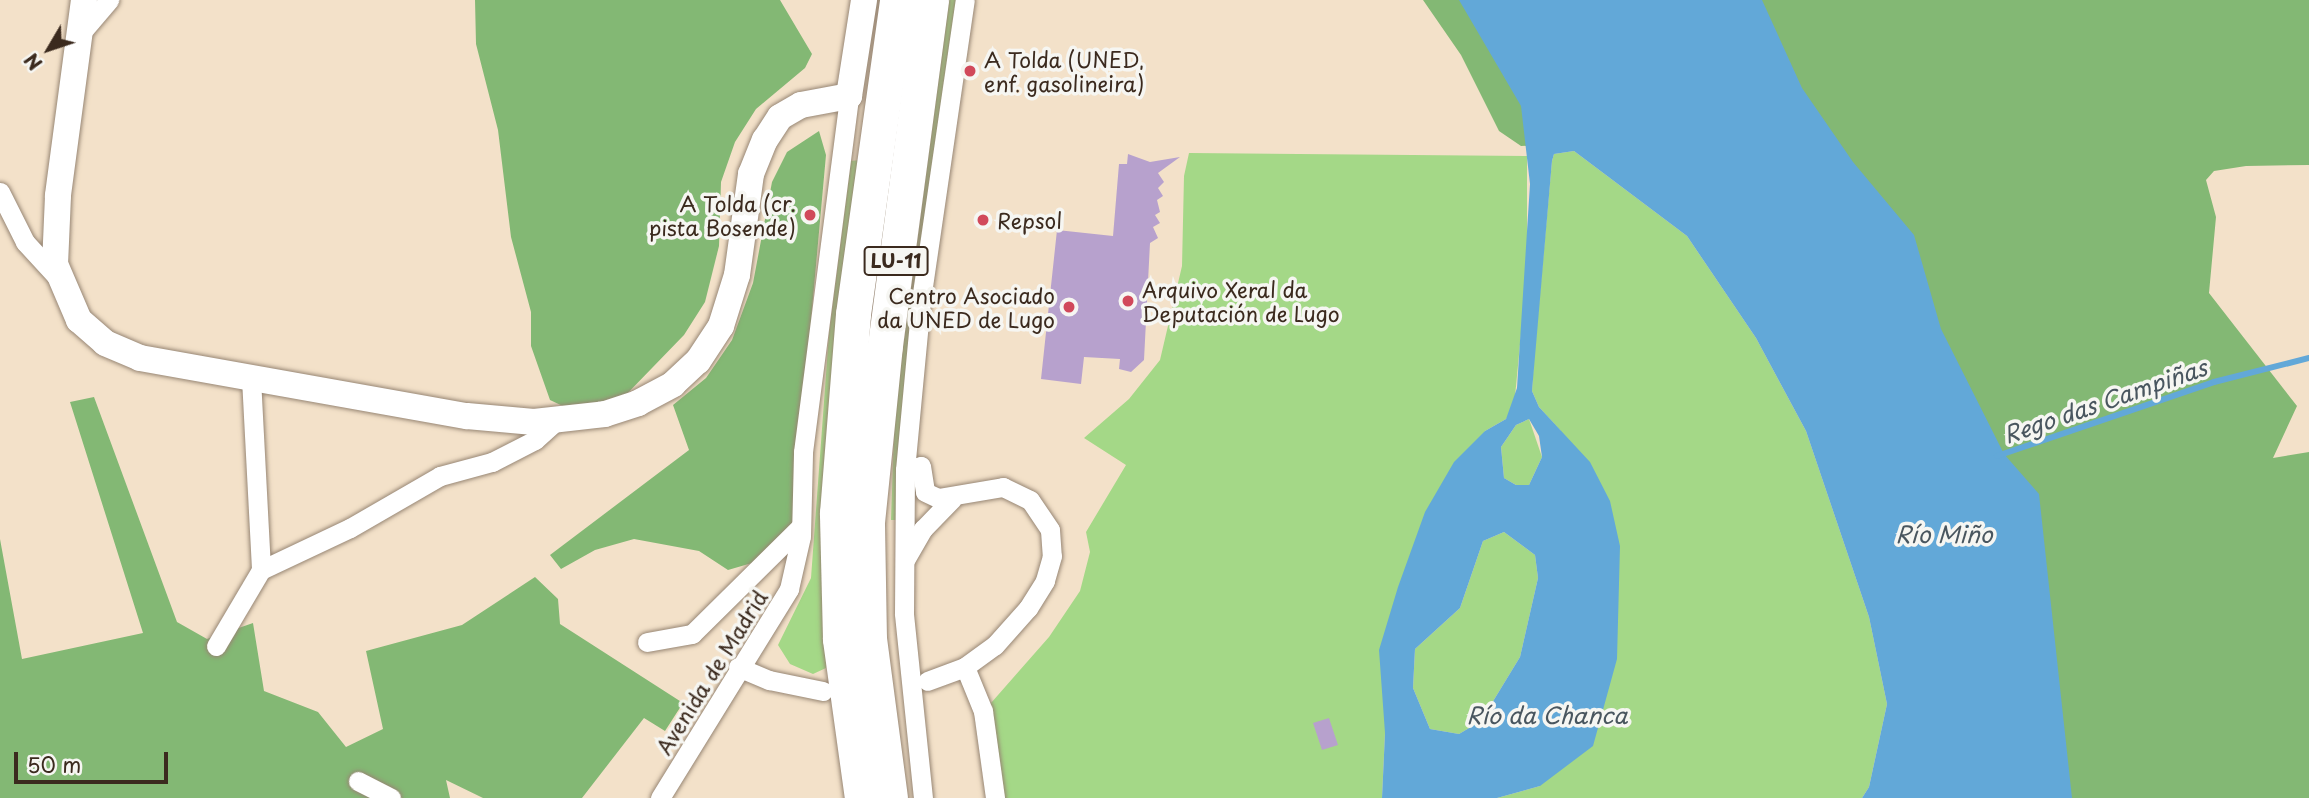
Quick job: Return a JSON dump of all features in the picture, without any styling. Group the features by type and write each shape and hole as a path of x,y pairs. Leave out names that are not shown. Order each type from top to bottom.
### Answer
{"highway":[{"name":"LU-11","path":"862,798 841,639 837,513 853,314 897,0"},
{"name":"LU-11","path":"890,798 869,639 867,522 885,345 931,0"},
{"path":"841,639 850,798"}],"street":[{"path":"84,0 58,196 55,264 59,279 79,320 105,343 140,358 467,416 556,421 606,414 638,403 673,384 698,361 721,326 737,275 751,174 765,140 780,117 801,105 849,96 864,0"},
{"path":"80,34 109,0"},
{"path":"923,798 904,612 905,470 921,300 965,0"},
{"name":"Avenida de Madrid","path":"660,798 738,667 789,589 801,526 803,452 849,96"},
{"path":"0,192 25,242 59,279"},
{"path":"216,646 261,570 251,378"},
{"path":"261,570 350,528 440,476 492,462 535,440 556,421"},
{"path":"905,470 921,466 925,492 952,499"},
{"path":"904,561 923,529 952,499 986,487 1003,487 1030,500 1050,530 1052,556 1045,581 995,645 965,667 927,681"},
{"path":"647,642 692,634 801,526"},
{"path":"738,667 769,680 823,691"},
{"path":"965,667 982,711 995,798"},
{"path":"358,781 391,798"}],"green space":[{"path":"475,0 780,0 812,54 805,68 756,109 735,142 721,182 719,246 705,302 684,335 621,400 569,409 550,400 531,346 531,312 511,237 498,130 476,44"},
{"path":"949,0 956,0 896,520 891,520 895,407"},
{"path":"1423,0 1503,0 1545,145 1521,146 1499,131 1461,55"},
{"path":"1749,0 2309,0 2309,165 2246,166 2214,171 2206,180 2216,217 2209,293 2297,406 2273,458 2309,452 2309,798 2063,798"},
{"path":"819,131 826,155 790,552 728,570 699,551 634,539 595,550 561,569 550,555 689,450 673,405 706,378 732,340 753,283 772,182 787,152"},
{"path":"1574,151 1687,236 1756,338 1806,431 1869,617 1887,704 1869,787 1862,798 1497,798 1540,786 1561,431 1539,407 1532,391 1552,161 1554,154"},
{"path":"1189,153 1527,156 1527,271 1514,407 1506,419 1485,431 1385,733 1382,798 1001,798 991,703 1049,637 1080,591 1090,552 1086,532 1126,465 1084,438 1129,399 1160,360 1182,266 1184,176"},
{"path":"860,160 825,554 826,668 813,674 790,664 778,645 811,578 829,334 851,161"},
{"path":"94,397 177,622 207,639 253,623 264,691 318,712 346,747 383,729 366,651 462,625 535,577 558,599 560,624 683,703 665,731 644,718 582,798 483,798 446,780 450,798 0,798 0,539 22,659 143,633 70,402"},
{"path":"1529,419 1542,457 1529,485 1516,485 1504,478 1501,447 1516,425"},
{"path":"1504,532 1535,555 1538,578 1520,657 1481,721 1459,734 1430,729 1413,688 1415,649 1460,608 1483,541"}],"water":[{"name":"Río Miño","path":"1459,0 1762,0 1802,88 1853,162 1914,235 1941,329 2004,454 2039,494 2072,798 1862,798 1869,787 1887,704 1869,617 1806,431 1756,338 1687,236 1574,151 1554,154 1552,161 1532,391 1539,407 1590,462 1610,501 1620,546 1617,659 1593,746 1540,786 1497,798 1382,798 1385,733 1379,650 1398,587 1425,512 1454,462 1485,431 1506,419 1517,388 1530,184 1521,106","holes":["1529,419 1539,436 1542,457 1529,485 1516,485 1504,478 1501,447 1516,425","1504,532 1535,555 1538,578 1520,657 1481,721 1459,734 1430,729 1413,688 1415,649 1460,608 1483,541"]}],"building":[{"path":"1128,154 1150,162 1180,157 1158,173 1164,182 1158,188 1163,196 1157,200 1160,212 1155,215 1160,223 1153,227 1158,238 1150,243 1144,360 1131,372 1119,369 1120,359 1084,357 1081,384 1041,379 1057,230 1113,236 1119,164 1127,164"},
{"path":"1329,718 1338,745 1322,750 1313,723"}],"waterway":[{"name":"Rego das Campiñas","path":"1997,456 2214,382 2309,358"}],"place":[{"name":"A Tolda (UNED, enf. gasolineira)","path":"970,71"},
{"name":"A Tolda (cr. pista Bosende)","path":"810,215"},
{"name":"Repsol","path":"983,220"},
{"name":"Arquivo Xeral da Deputación de Lugo","path":"1128,301"},
{"name":"Centro Asociado da UNED de Lugo","path":"1069,307"}],"water label":[{"name":"Río da Chanca","path":"1547,715"}]}
